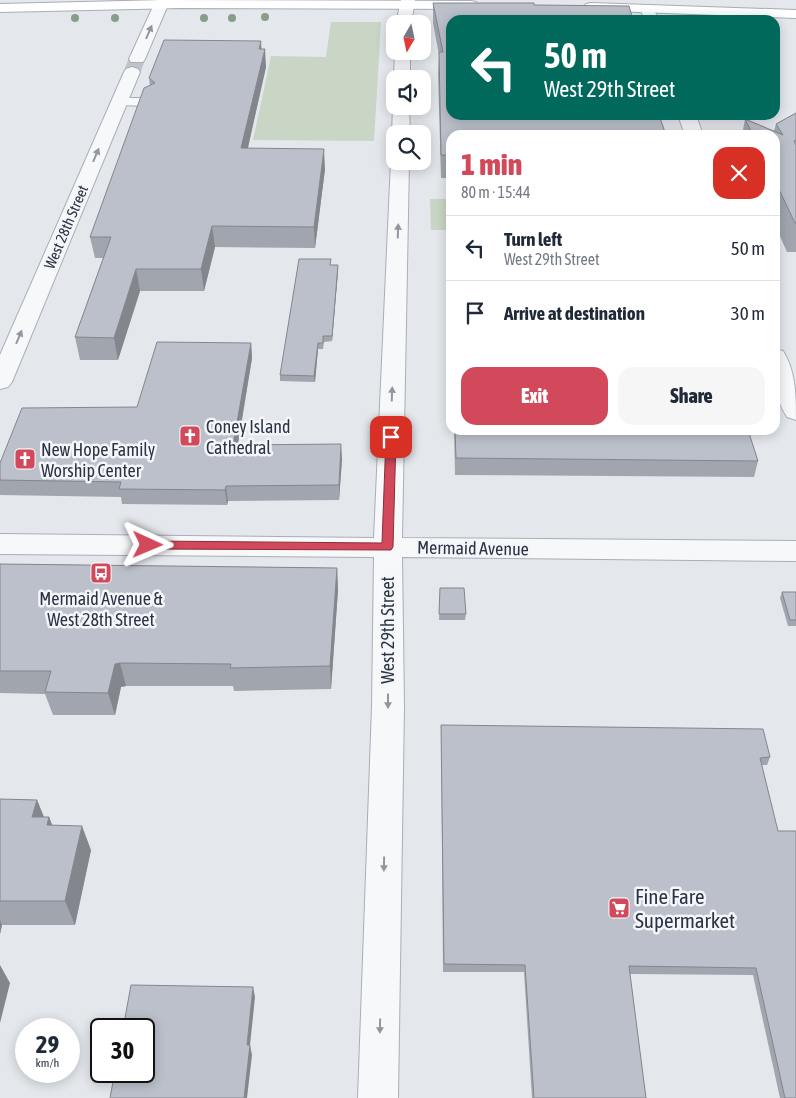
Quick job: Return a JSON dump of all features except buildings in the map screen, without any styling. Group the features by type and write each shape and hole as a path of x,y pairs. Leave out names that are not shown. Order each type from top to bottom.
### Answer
{"main road":[{"path":"0,8 162,2 408,2 484,5"},
{"path":"574,7 650,14 796,14"}],"street":[{"name":"West 28th Street","path":"0,382 162,2"},
{"path":"405,15 408,2"},
{"name":"West 29th Street","path":"378,1098 388,706 387,547 400,170"},
{"path":"780,369 796,412"},
{"name":"Mermaid Avenue","path":"0,544 796,551"}],"lane":[{"path":"119,102 150,102"}],"green space":[{"path":"331,22 381,22 374,141 253,140 271,56 326,57"},
{"path":"430,199 446,199 446,230 431,230"}],"tunnel":[{"path":"132,72 137,59"}],"place":[{"name":"Coney Island Cathedral","path":"190,436"},
{"name":"New Hope Family Worship Center","path":"25,459"},
{"name":"Mermaid Avenue & West 28th Street","path":"101,573"},
{"name":"Fine Fare Supermarket","path":"619,908"}],"route":[{"path":"148,545 387,547 391,437"}]}
